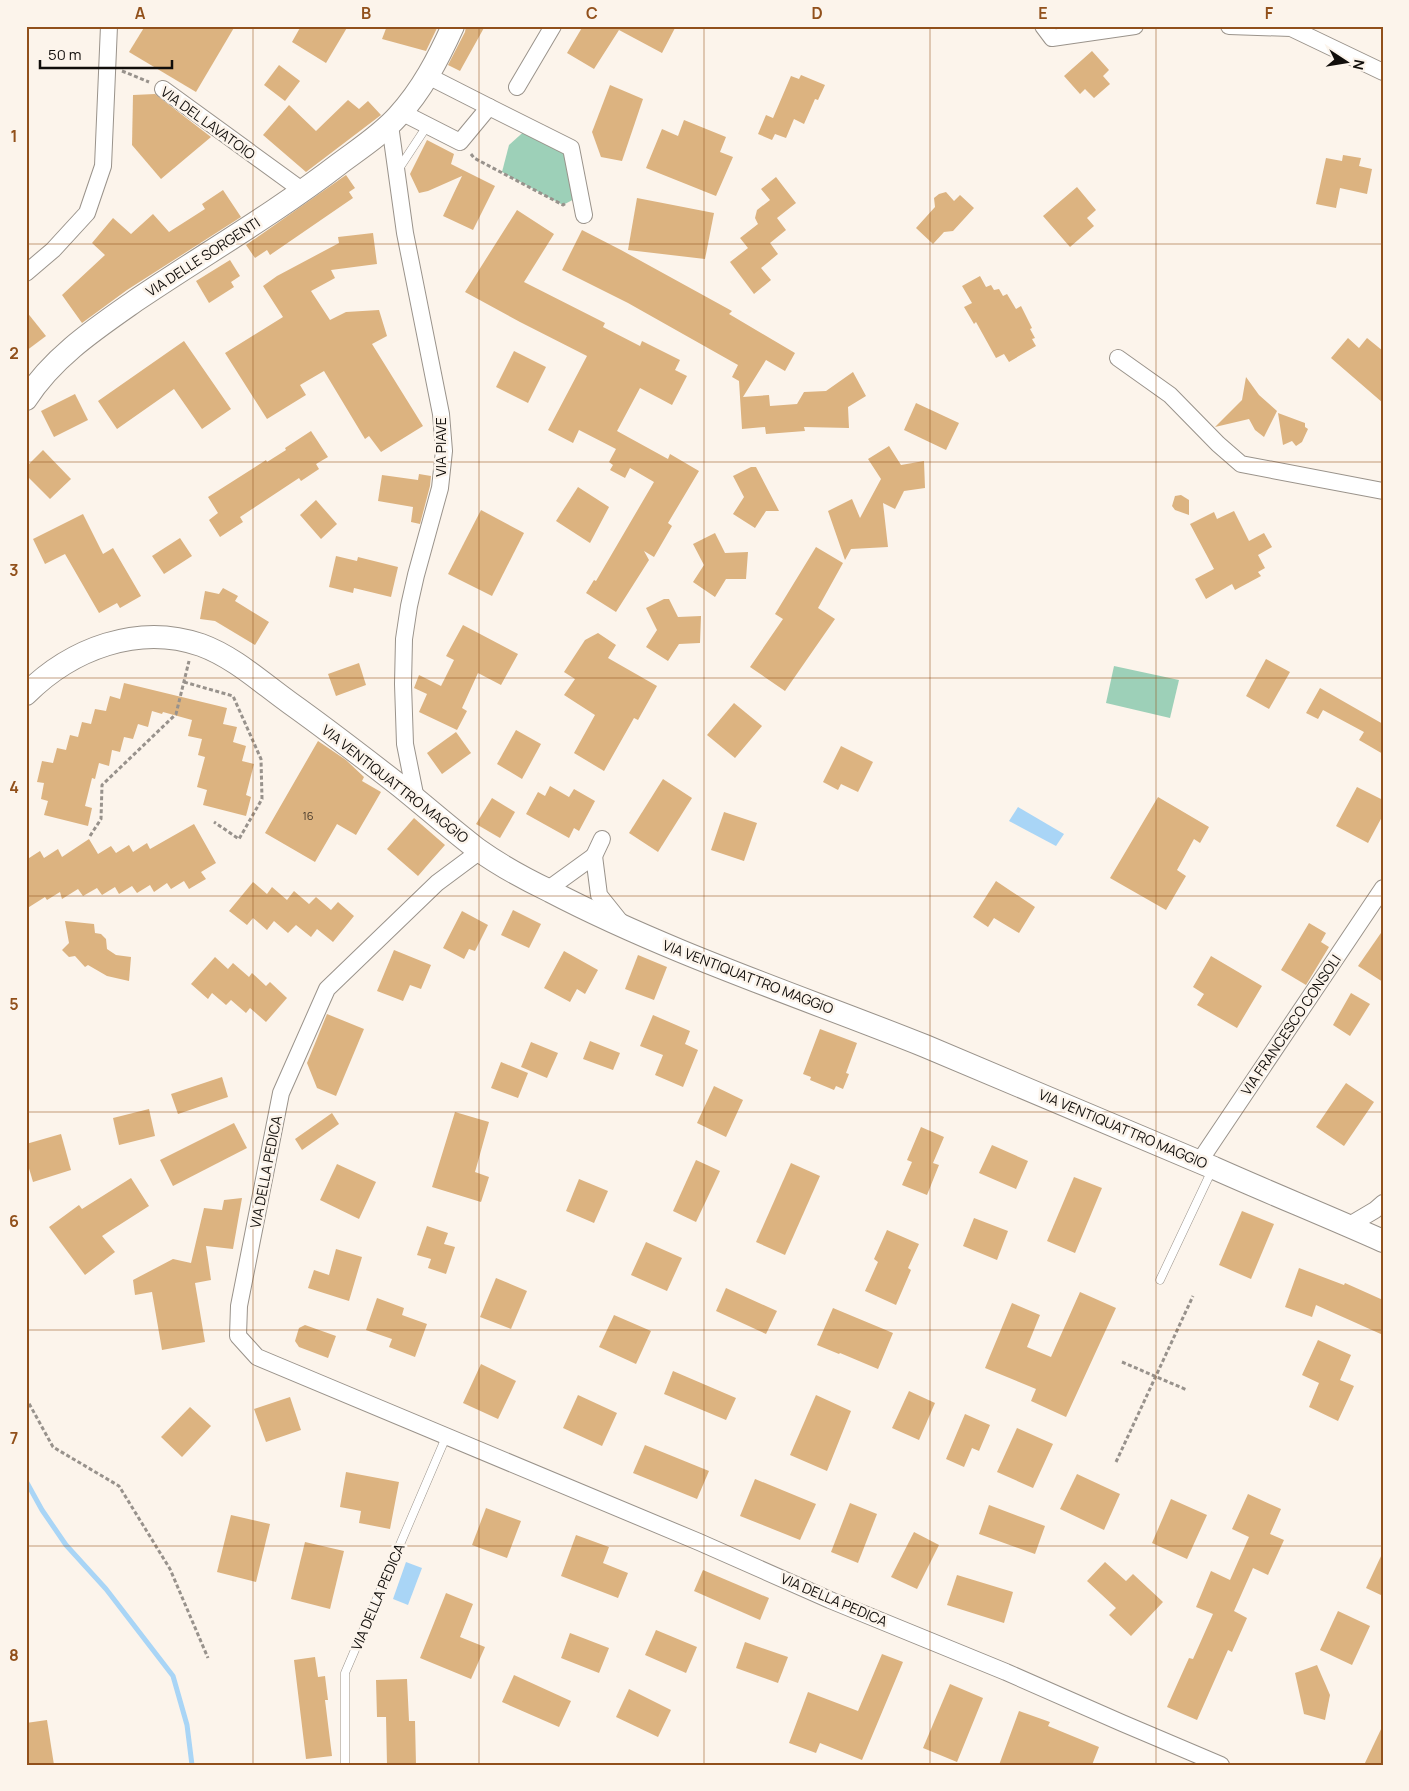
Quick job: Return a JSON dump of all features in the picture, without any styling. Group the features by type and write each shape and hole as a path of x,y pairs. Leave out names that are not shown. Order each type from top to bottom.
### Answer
{"main road":[{"name":"VIA DELLE SORGENTI","path":"26,399 58,360 88,335 170,277 303,191 395,119 428,76 453,26"},
{"name":"VIA VENTIQUATTRO MAGGIO","path":"26,694 57,668 93,649 124,639 157,637 201,645 230,660 350,747 480,851 547,890 626,929 924,1046 1383,1241"}],"street":[{"path":"26,273 53,250 86,213 103,166 109,26"},
{"path":"517,87 553,26"},
{"path":"1043,26 1052,38 1135,26"},
{"path":"1229,26 1290,28 1383,72"},
{"path":"428,76 571,148 584,215"},
{"name":"VIA DEL LAVATOIO","path":"163,89 303,191"},
{"path":"395,119 427,126 460,142 489,107"},
{"name":"VIA PIAVE","path":"395,119 397,172 405,233 442,414 444,438 444,464 440,488 414,582 404,639 405,744 416,799"},
{"path":"1118,358 1170,395 1218,444 1241,464 1383,491"},
{"path":"547,890 594,856 602,839"},
{"name":"VIA DELLA PEDICA","path":"480,851 437,883 327,989 281,1093 239,1306 238,1336 257,1357 690,1538 830,1600 972,1657 1221,1765"},
{"path":"594,856 599,895 626,929"},
{"name":"VIA FRANCESCO CONSOLI","path":"1206,1165 1383,888"},
{"path":"1348,1226 1383,1203"}],"lane":[{"path":"397,172 427,126"},
{"path":"1160,1280 1206,1165"},
{"name":"VIA DELLA PEDICA","path":"345,1765 345,1673 446,1437"}],"path":[{"name":"VIA DEL LAVATOIO","path":"108,64 163,89"},
{"path":"460,142 474,158 563,204 580,196"},
{"path":"90,836 101,819 102,785 176,714 187,670"},
{"path":"184,682 234,696 261,759 262,799 239,838 214,822"},
{"path":"1116,1462 1193,1296"},
{"path":"1122,1362 1187,1390"},
{"path":"26,1398 54,1447 119,1486 170,1569 208,1658"}],"green space":[{"path":"529,127 571,148 580,196 563,205 502,172 509,145"},
{"path":"1114,666 1179,680 1170,718 1106,703"}],"water":[{"path":"1018,807 1064,834 1056,846 1009,821"},
{"path":"406,1562 422,1568 408,1605 393,1599"}],"building":[{"path":"145,26 235,26 196,92 129,52"},
{"path":"301,26 348,26 326,63 292,42"},
{"path":"387,26 438,26 426,51 382,39"},
{"path":"466,26 485,26 460,71 448,65 465,32"},
{"path":"583,26 676,26 662,53 619,30 594,69 567,53"},
{"path":"1092,51 1109,70 1103,76 1110,84 1094,98 1085,89 1080,94 1064,76"},
{"path":"279,65 300,81 285,101 264,85"},
{"path":"801,75 825,85 818,100 815,99 804,124 794,119 786,138 775,134 772,140 758,134 766,115 773,118 791,76 799,79"},
{"path":"610,85 643,99 622,161 601,157 592,132"},
{"path":"155,94 211,137 161,179 132,145 133,95"},
{"path":"348,100 359,109 368,101 381,115 306,172 263,135 289,105 316,131"},
{"path":"684,120 726,137 720,152 733,157 716,196 646,168 662,129 678,136"},
{"path":"427,140 454,154 451,164 495,186 473,230 443,216 462,176 419,193 410,174"},
{"path":"1343,155 1361,158 1359,166 1372,169 1367,194 1340,188 1336,208 1316,204 1326,158 1342,161"},
{"path":"346,175 355,188 349,192 353,198 270,255 267,250 255,258 246,245"},
{"path":"776,177 796,203 777,218 786,230 770,243 778,254 761,268 771,280 754,294 730,262 748,248 740,238 758,224 755,218 757,210 770,200 761,189"},
{"path":"1077,187 1096,210 1087,218 1094,226 1070,247 1043,216"},
{"path":"223,190 241,217 127,290 82,323 62,295 105,255 92,243 113,218 131,234 153,214 169,232 205,209 202,204"},
{"path":"946,192 954,201 960,195 974,208 953,231 944,232 933,244 916,228 935,207 934,198"},
{"path":"637,198 714,213 705,259 628,250"},
{"path":"517,210 554,234 524,282 605,323 603,327 640,346 642,341 680,360 675,370 687,376 672,405 640,388 617,431 668,459 670,454 699,471 668,523 672,526 654,557 644,551 649,560 616,612 586,593 594,580 596,581 654,482 630,468 625,478 610,470 613,465 609,462 616,449 579,430 573,443 548,430 587,356 465,292"},
{"path":"582,230 732,311 729,314 795,353 785,371 766,360 743,397 769,395 770,406 797,404 804,392 826,391 853,372 866,396 848,407 849,428 804,427 805,431 766,434 765,427 742,429 739,381 732,377 738,365 628,303 562,270"},
{"path":"373,233 377,264 331,270 335,278 311,291 330,320 346,312 379,310 387,336 372,344 423,426 381,452 369,436 365,439 324,371 300,385 306,395 267,419 225,353 283,317 263,286 277,276 339,243 338,237"},
{"path":"230,260 240,276 231,282 234,287 209,303 196,281"},
{"path":"980,276 986,287 991,285 994,290 999,289 1003,296 1007,294 1016,309 1021,306 1032,328 1030,329 1035,338 1032,339 1036,346 1009,362 1004,354 996,358 976,322 974,324 964,307 972,303 962,286"},
{"path":"26,311 46,336 26,351"},
{"path":"1348,338 1359,348 1367,338 1383,351 1383,403 1331,358"},
{"path":"184,341 231,409 202,429 174,389 117,429 98,401"},
{"path":"514,351 546,367 528,403 496,387"},
{"path":"1246,377 1259,395 1277,411 1264,437 1255,430 1249,419 1215,427 1242,400"},
{"path":"75,394 88,420 54,437 41,411"},
{"path":"916,403 959,423 946,450 904,430"},
{"path":"1278,413 1305,423 1305,427 1308,429 1302,442 1296,446 1292,441 1283,445"},
{"path":"311,431 328,457 316,464 319,469 301,481 299,478 240,517 243,522 220,537 209,520 218,513 208,497 266,460 267,462 286,450 285,448"},
{"path":"889,446 901,465 924,461 925,488 904,491 895,509 883,503 888,547 851,549 845,560 828,511 852,499 860,518 881,479 868,459"},
{"path":"43,450 71,479 50,499 26,475 26,467"},
{"path":"751,467 756,467 779,511 766,511 755,528 733,514 744,497 733,476"},
{"path":"419,474 431,476 420,524 411,522 413,507 378,501 382,475 418,480"},
{"path":"578,487 609,507 590,543 556,521"},
{"path":"1181,495 1189,500 1189,515 1175,510 1172,506 1175,496"},
{"path":"316,500 337,524 321,539 300,515"},
{"path":"481,510 524,533 492,596 448,574"},
{"path":"1234,511 1249,541 1264,533 1272,547 1258,555 1265,568 1258,572 1261,576 1235,590 1232,584 1206,599 1195,579 1214,569 1190,524 1214,512 1217,519"},
{"path":"83,514 103,554 113,548 141,596 120,608 117,603 99,613 65,554 45,564 33,539"},
{"path":"715,533 725,553 748,552 746,579 726,579 715,597 693,582 704,565 693,544"},
{"path":"180,538 192,556 164,574 152,556"},
{"path":"816,547 843,563 818,608 835,619 785,691 750,667 783,619 775,614"},
{"path":"336,556 357,561 358,557 398,567 391,597 354,588 353,593 329,587"},
{"path":"223,588 238,596 235,601 269,622 255,645 215,621 200,619 205,591 219,594"},
{"path":"664,599 669,599 678,617 701,616 700,643 679,644 668,661 646,647 657,630 646,608"},
{"path":"463,625 518,654 501,685 478,673 462,708 467,711 457,730 419,712 427,694 414,688 419,675 441,686 454,660 446,656"},
{"path":"598,633 616,645 608,658 657,686 638,720 634,718 604,771 574,753 595,715 564,695 575,679 564,672 585,640"},
{"path":"1266,659 1290,672 1269,709 1246,696"},
{"path":"359,663 366,685 336,696 328,674"},
{"path":"124,683 227,708 223,724 237,727 233,742 246,746 242,761 254,764 246,795 251,797 246,816 203,805 207,790 197,787 205,757 198,755 202,739 188,736 192,720 152,711 148,727 138,724 133,739 124,737 120,752 112,750 109,766 99,763 95,779 92,778 85,806 92,808 88,826 44,815 48,801 41,799 44,783 37,782 42,761 53,763 57,748 66,750 70,735 78,737 82,722 91,724 95,709 106,711 110,696 120,699"},
{"path":"1320,688 1383,724 1383,754 1359,740 1364,732 1323,710 1318,719 1306,713"},
{"path":"734,703 762,726 735,758 707,735"},
{"path":"516,730 541,744 522,779 497,764"},
{"path":"456,732 471,753 442,774 427,753"},
{"path":"318,741 346,760 364,777 362,781 381,792 356,835 337,824 315,862 265,833"},
{"path":"841,746 873,762 858,792 841,784 838,790 823,782"},
{"path":"663,779 692,798 658,852 629,833"},
{"path":"550,786 569,797 574,789 595,801 579,831 574,828 569,838 526,814 538,792 545,796"},
{"path":"1357,787 1383,800 1383,815 1368,843 1336,826"},
{"path":"1158,797 1209,827 1200,843 1194,839 1177,870 1186,876 1166,910 1110,878"},
{"path":"492,798 515,812 500,838 476,824"},
{"path":"724,812 757,823 744,861 711,850"},
{"path":"414,818 445,845 418,876 387,849"},
{"path":"194,824 216,863 201,872 206,879 189,889 184,881 171,889 167,883 154,892 150,885 137,893 132,886 119,894 115,887 102,895 97,888 83,896 78,889 62,899 60,892 47,900 45,897 26,909 26,860 40,851 44,858 58,849 62,857 89,839 98,854 111,846 116,853 129,845 133,852 147,843 150,849"},
{"path":"996,881 1035,907 1019,933 994,918 988,927 973,917"},
{"path":"253,882 267,894 272,887 287,900 294,891 309,904 316,897 331,910 338,902 354,916 333,942 317,929 311,937 296,925 288,933 274,921 267,930 253,918 247,925 229,911"},
{"path":"513,910 541,924 529,948 501,935"},
{"path":"462,911 488,925 475,951 469,949 464,959 443,948"},
{"path":"65,921 94,924 95,933 101,934 106,939 107,949 116,955 131,957 129,981 107,976 88,965 85,967 75,956 69,957 62,950 69,943"},
{"path":"1309,923 1326,933 1321,942 1329,947 1306,985 1281,970"},
{"path":"1383,930 1383,982 1358,966"},
{"path":"394,950 431,965 421,989 410,985 403,1001 377,991"},
{"path":"564,951 598,970 585,994 577,989 570,1002 544,988"},
{"path":"638,955 667,967 654,1000 625,989"},
{"path":"1211,956 1262,986 1237,1028 1197,1005 1204,994 1193,987"},
{"path":"215,957 228,969 233,963 249,977 252,973 266,986 270,982 287,998 266,1022 250,1008 246,1013 231,1000 226,1005 212,993 208,999 191,984"},
{"path":"1351,993 1370,1004 1350,1036 1333,1025"},
{"path":"327,1014 364,1029 336,1096 317,1088 307,1063"},
{"path":"653,1015 690,1031 685,1044 698,1050 683,1087 655,1075 663,1055 640,1046"},
{"path":"820,1029 857,1043 846,1073 849,1074 843,1089 836,1086 834,1090 810,1080 811,1077 803,1074"},
{"path":"590,1041 620,1053 613,1070 583,1059"},
{"path":"531,1042 558,1053 547,1078 521,1067"},
{"path":"501,1062 528,1073 518,1098 491,1088"},
{"path":"222,1077 228,1097 178,1114 171,1094"},
{"path":"1346,1083 1374,1102 1344,1146 1316,1127"},
{"path":"714,1086 743,1100 726,1137 697,1123"},
{"path":"149,1109 155,1136 119,1145 113,1118"},
{"path":"455,1112 489,1122 475,1172 489,1177 481,1202 432,1187"},
{"path":"332,1113 339,1124 302,1150 295,1139"},
{"path":"234,1123 247,1148 173,1186 160,1160"},
{"path":"921,1127 944,1137 933,1163 939,1165 927,1195 902,1185 912,1162 907,1160"},
{"path":"61,1134 71,1170 33,1182 26,1158 26,1144"},
{"path":"992,1145 1028,1161 1016,1189 979,1173"},
{"path":"696,1160 720,1171 696,1222 673,1211"},
{"path":"791,1163 820,1176 785,1255 756,1242"},
{"path":"337,1164 376,1182 359,1219 320,1200"},
{"path":"1074,1177 1102,1188 1075,1253 1047,1241"},
{"path":"131,1178 149,1206 102,1236 115,1252 85,1275 49,1227 79,1205 82,1209"},
{"path":"579,1179 608,1191 594,1223 566,1211"},
{"path":"242,1198 233,1249 206,1246 211,1280 195,1283 205,1342 162,1350 152,1292 135,1295 133,1280 173,1259 191,1263 204,1208 222,1210 224,1200"},
{"path":"1242,1211 1274,1224 1251,1279 1219,1265"},
{"path":"974,1218 1008,1231 997,1260 963,1246"},
{"path":"427,1226 448,1233 444,1244 455,1247 446,1274 428,1268 431,1259 417,1255"},
{"path":"887,1230 919,1244 908,1268 911,1270 896,1305 865,1291 878,1262 874,1259"},
{"path":"646,1242 682,1258 667,1291 631,1275"},
{"path":"336,1249 362,1257 349,1301 308,1288 314,1270 329,1275"},
{"path":"1299,1268 1344,1285 1345,1283 1383,1300 1383,1335 1316,1305 1312,1317 1285,1307"},
{"path":"496,1278 527,1291 511,1329 480,1317"},
{"path":"726,1288 777,1311 766,1334 716,1311"},
{"path":"1080,1292 1116,1308 1066,1417 1031,1401 1036,1389 985,1368 1012,1303 1040,1315 1027,1347 1051,1357"},
{"path":"377,1298 404,1308 402,1315 427,1324 415,1357 389,1347 392,1339 366,1330"},
{"path":"833,1308 893,1333 878,1369 817,1345"},
{"path":"614,1315 651,1331 636,1364 599,1347"},
{"path":"305,1325 336,1336 328,1358 299,1347 295,1341 299,1328"},
{"path":"1318,1340 1351,1355 1340,1380 1354,1386 1338,1421 1309,1407 1319,1383 1302,1375"},
{"path":"481,1364 516,1381 498,1419 463,1403"},
{"path":"673,1371 736,1398 726,1420 664,1394"},
{"path":"909,1391 935,1403 919,1440 892,1428"},
{"path":"578,1395 617,1413 602,1446 563,1428"},
{"path":"816,1395 851,1411 827,1471 790,1455"},
{"path":"290,1397 301,1430 266,1442 254,1409"},
{"path":"190,1407 211,1426 182,1457 161,1437"},
{"path":"965,1414 990,1425 979,1451 972,1448 964,1467 946,1459"},
{"path":"1017,1428 1053,1444 1033,1488 997,1472"},
{"path":"645,1445 709,1471 697,1499 633,1473"},
{"path":"346,1472 399,1482 390,1529 359,1523 361,1511 340,1507"},
{"path":"1077,1474 1120,1494 1104,1530 1060,1509"},
{"path":"755,1479 816,1504 800,1540 740,1516"},
{"path":"1248,1494 1281,1509 1270,1534 1284,1540 1268,1575 1253,1568 1234,1611 1247,1618 1232,1652 1228,1650 1197,1720 1167,1707 1189,1658 1193,1659 1213,1614 1196,1607 1211,1571 1230,1580 1249,1537 1232,1529"},
{"path":"1171,1499 1207,1515 1187,1559 1152,1543"},
{"path":"850,1503 877,1514 858,1563 831,1552"},
{"path":"989,1505 1045,1526 1035,1554 979,1534"},
{"path":"486,1508 521,1521 507,1558 472,1545"},
{"path":"231,1515 270,1524 256,1582 217,1572"},
{"path":"914,1532 939,1545 917,1589 891,1577"},
{"path":"576,1535 609,1547 603,1563 628,1573 618,1598 561,1576"},
{"path":"305,1542 344,1551 330,1609 291,1599"},
{"path":"1383,1552 1383,1596 1366,1588"},
{"path":"1105,1562 1126,1581 1133,1574 1163,1602 1131,1636 1109,1615 1116,1608 1087,1581"},
{"path":"703,1570 769,1598 760,1620 694,1591"},
{"path":"957,1575 1013,1592 1004,1623 947,1605"},
{"path":"446,1593 473,1604 460,1637 485,1647 471,1679 420,1658"},
{"path":"1338,1611 1370,1626 1352,1665 1320,1650"},
{"path":"656,1630 697,1647 686,1673 645,1655"},
{"path":"570,1633 609,1648 599,1673 561,1658"},
{"path":"745,1642 788,1657 778,1683 736,1668"},
{"path":"882,1654 903,1662 862,1760 820,1743 816,1753 789,1743 808,1692 858,1711"},
{"path":"315,1657 318,1677 325,1676 328,1700 325,1700 332,1756 306,1759 294,1660"},
{"path":"1317,1665 1330,1695 1325,1720 1304,1714 1295,1673"},
{"path":"514,1675 571,1701 559,1727 502,1702"},
{"path":"407,1679 409,1721 415,1721 416,1765 387,1765 386,1717 377,1717 376,1680"},
{"path":"950,1684 983,1698 957,1762 923,1748"},
{"path":"629,1689 671,1710 658,1737 616,1717"},
{"path":"1019,1711 1050,1722 1048,1726 1099,1747 1092,1765 999,1765"},
{"path":"47,1720 54,1765 26,1765 26,1723"},
{"path":"1383,1725 1383,1765 1364,1765"}],"waterway":[{"path":"26,1481 42,1510 66,1545 106,1589 173,1676 187,1725 192,1765"}]}
